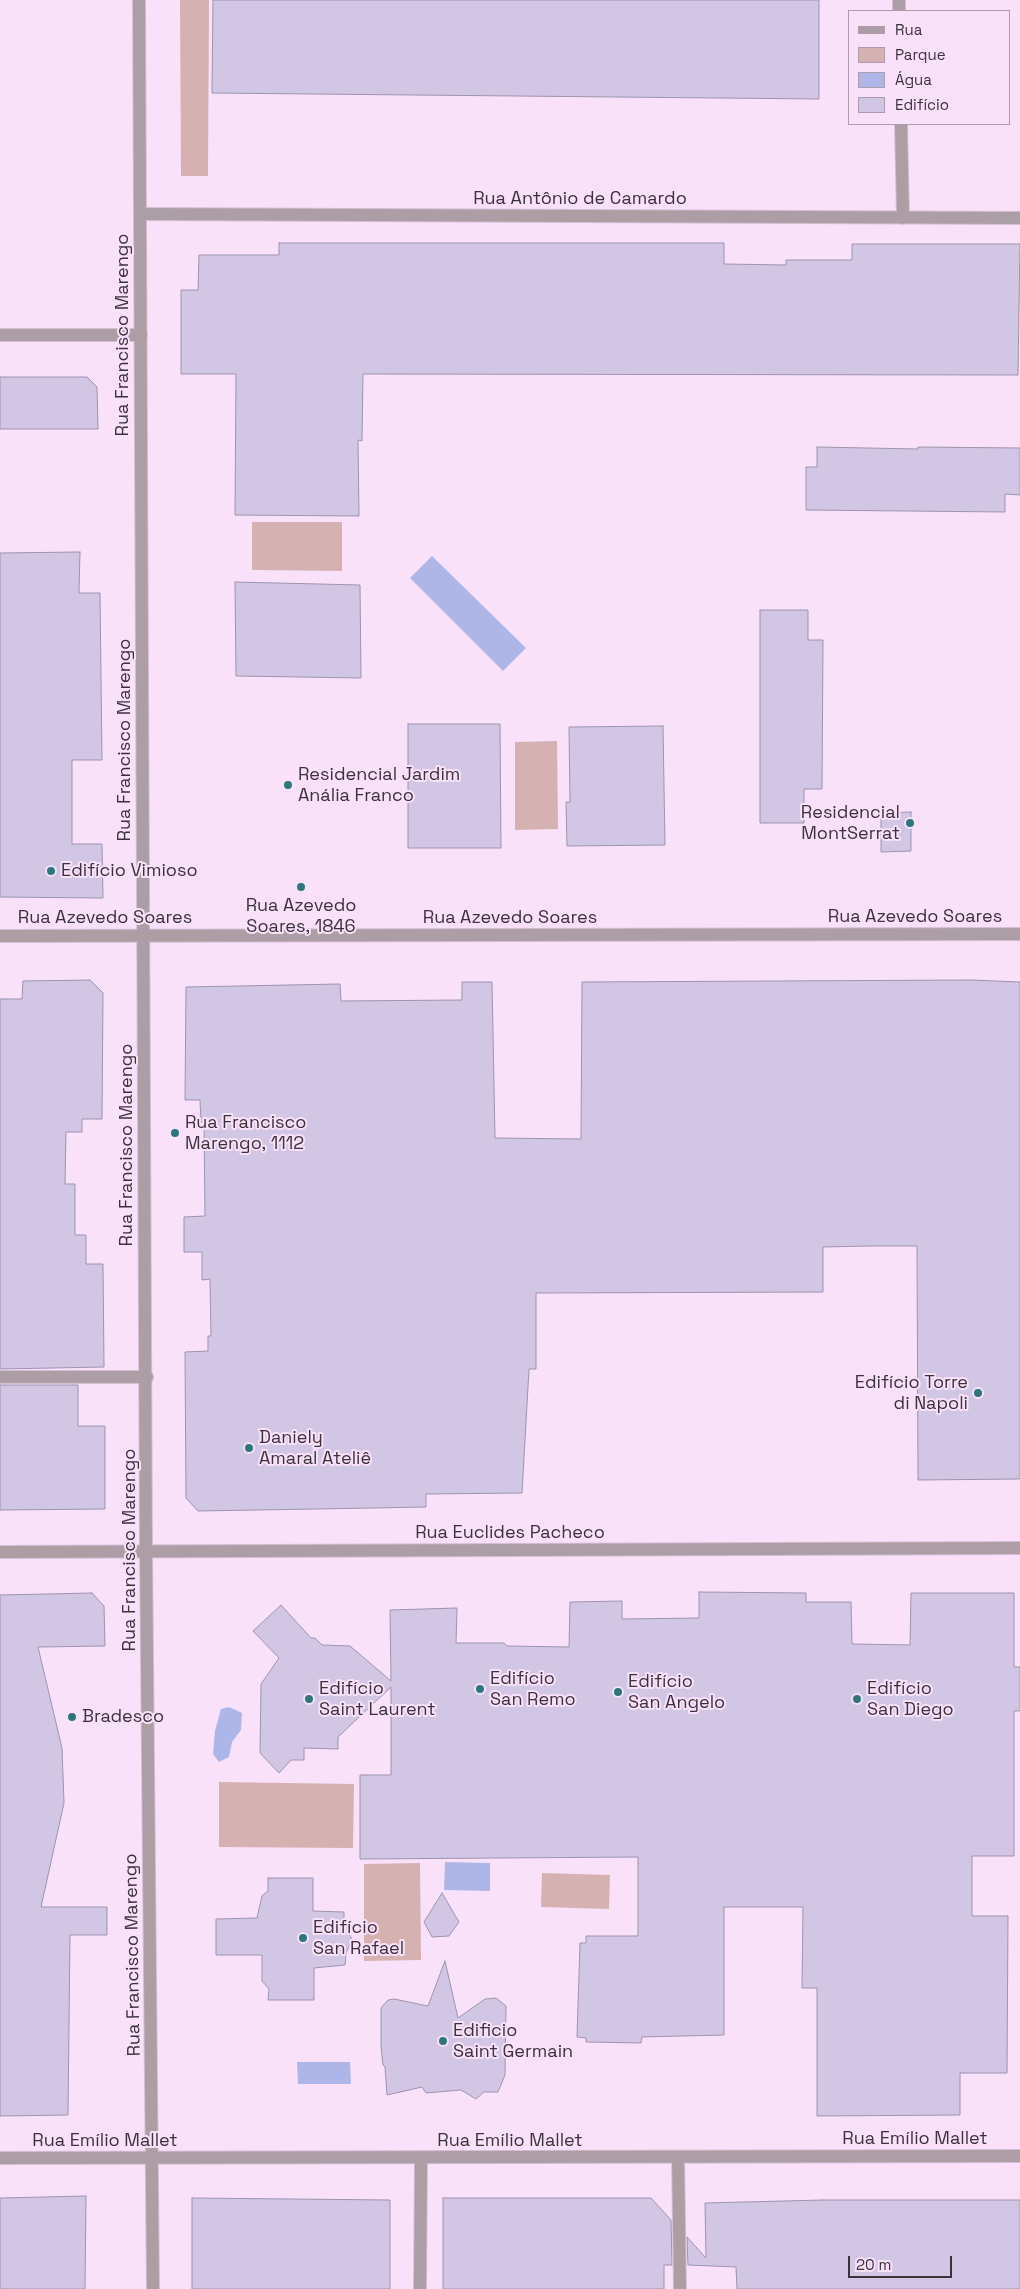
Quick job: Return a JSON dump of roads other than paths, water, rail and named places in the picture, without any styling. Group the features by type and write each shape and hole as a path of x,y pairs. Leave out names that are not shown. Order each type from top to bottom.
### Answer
{"street":[{"name":"Rua Francisco Marengo","path":"138,0 147,1377 146,1551 153,2289"},
{"path":"901,125 903,218"},
{"name":"Rua Antônio de Camardo","path":"140,214 1020,218"},
{"path":"0,334 141,335"},
{"name":"Rua Azevedo Soares","path":"0,936 143,934 305,936 1020,934"},
{"path":"0,1377 147,1377"},
{"name":"Rua Euclides Pacheco","path":"0,1552 1020,1548"},
{"name":"Rua Emílio Mallet","path":"0,2158 421,2159 1020,2156"},
{"path":"678,2157 680,2289"},
{"path":"420,2289 421,2159"}],"water":[{"path":"432,556 526,648 503,671 410,578"},
{"path":"229,1707 242,1713 241,1730 232,1742 229,1757 219,1762 213,1754 215,1731 221,1709"},
{"path":"445,1862 490,1863 490,1891 444,1890"},
{"path":"297,2062 350,2062 351,2084 298,2084"}],"place":[{"name":"Residencial Jardim Anália Franco","path":"288,785"},
{"name":"Residencial MontSerrat","path":"910,823"},
{"name":"Edifício Vimioso","path":"51,871"},
{"name":"Rua Azevedo Soares, 1846","path":"301,887"},
{"name":"Rua Francisco Marengo, 1112","path":"175,1133"},
{"name":"Edifício Torre di Napoli","path":"978,1393"},
{"name":"Daniely Amaral Ateliê","path":"249,1448"},
{"name":"Edifício San Remo","path":"480,1689"},
{"name":"Edifício San Angelo","path":"618,1692"},
{"name":"Edifício Saint Laurent","path":"309,1699"},
{"name":"Edifício San Diego","path":"857,1699"},
{"name":"Bradesco","path":"72,1717"},
{"name":"Edifício San Rafael","path":"303,1938"},
{"name":"Edificio Saint Germain","path":"443,2041"}]}
